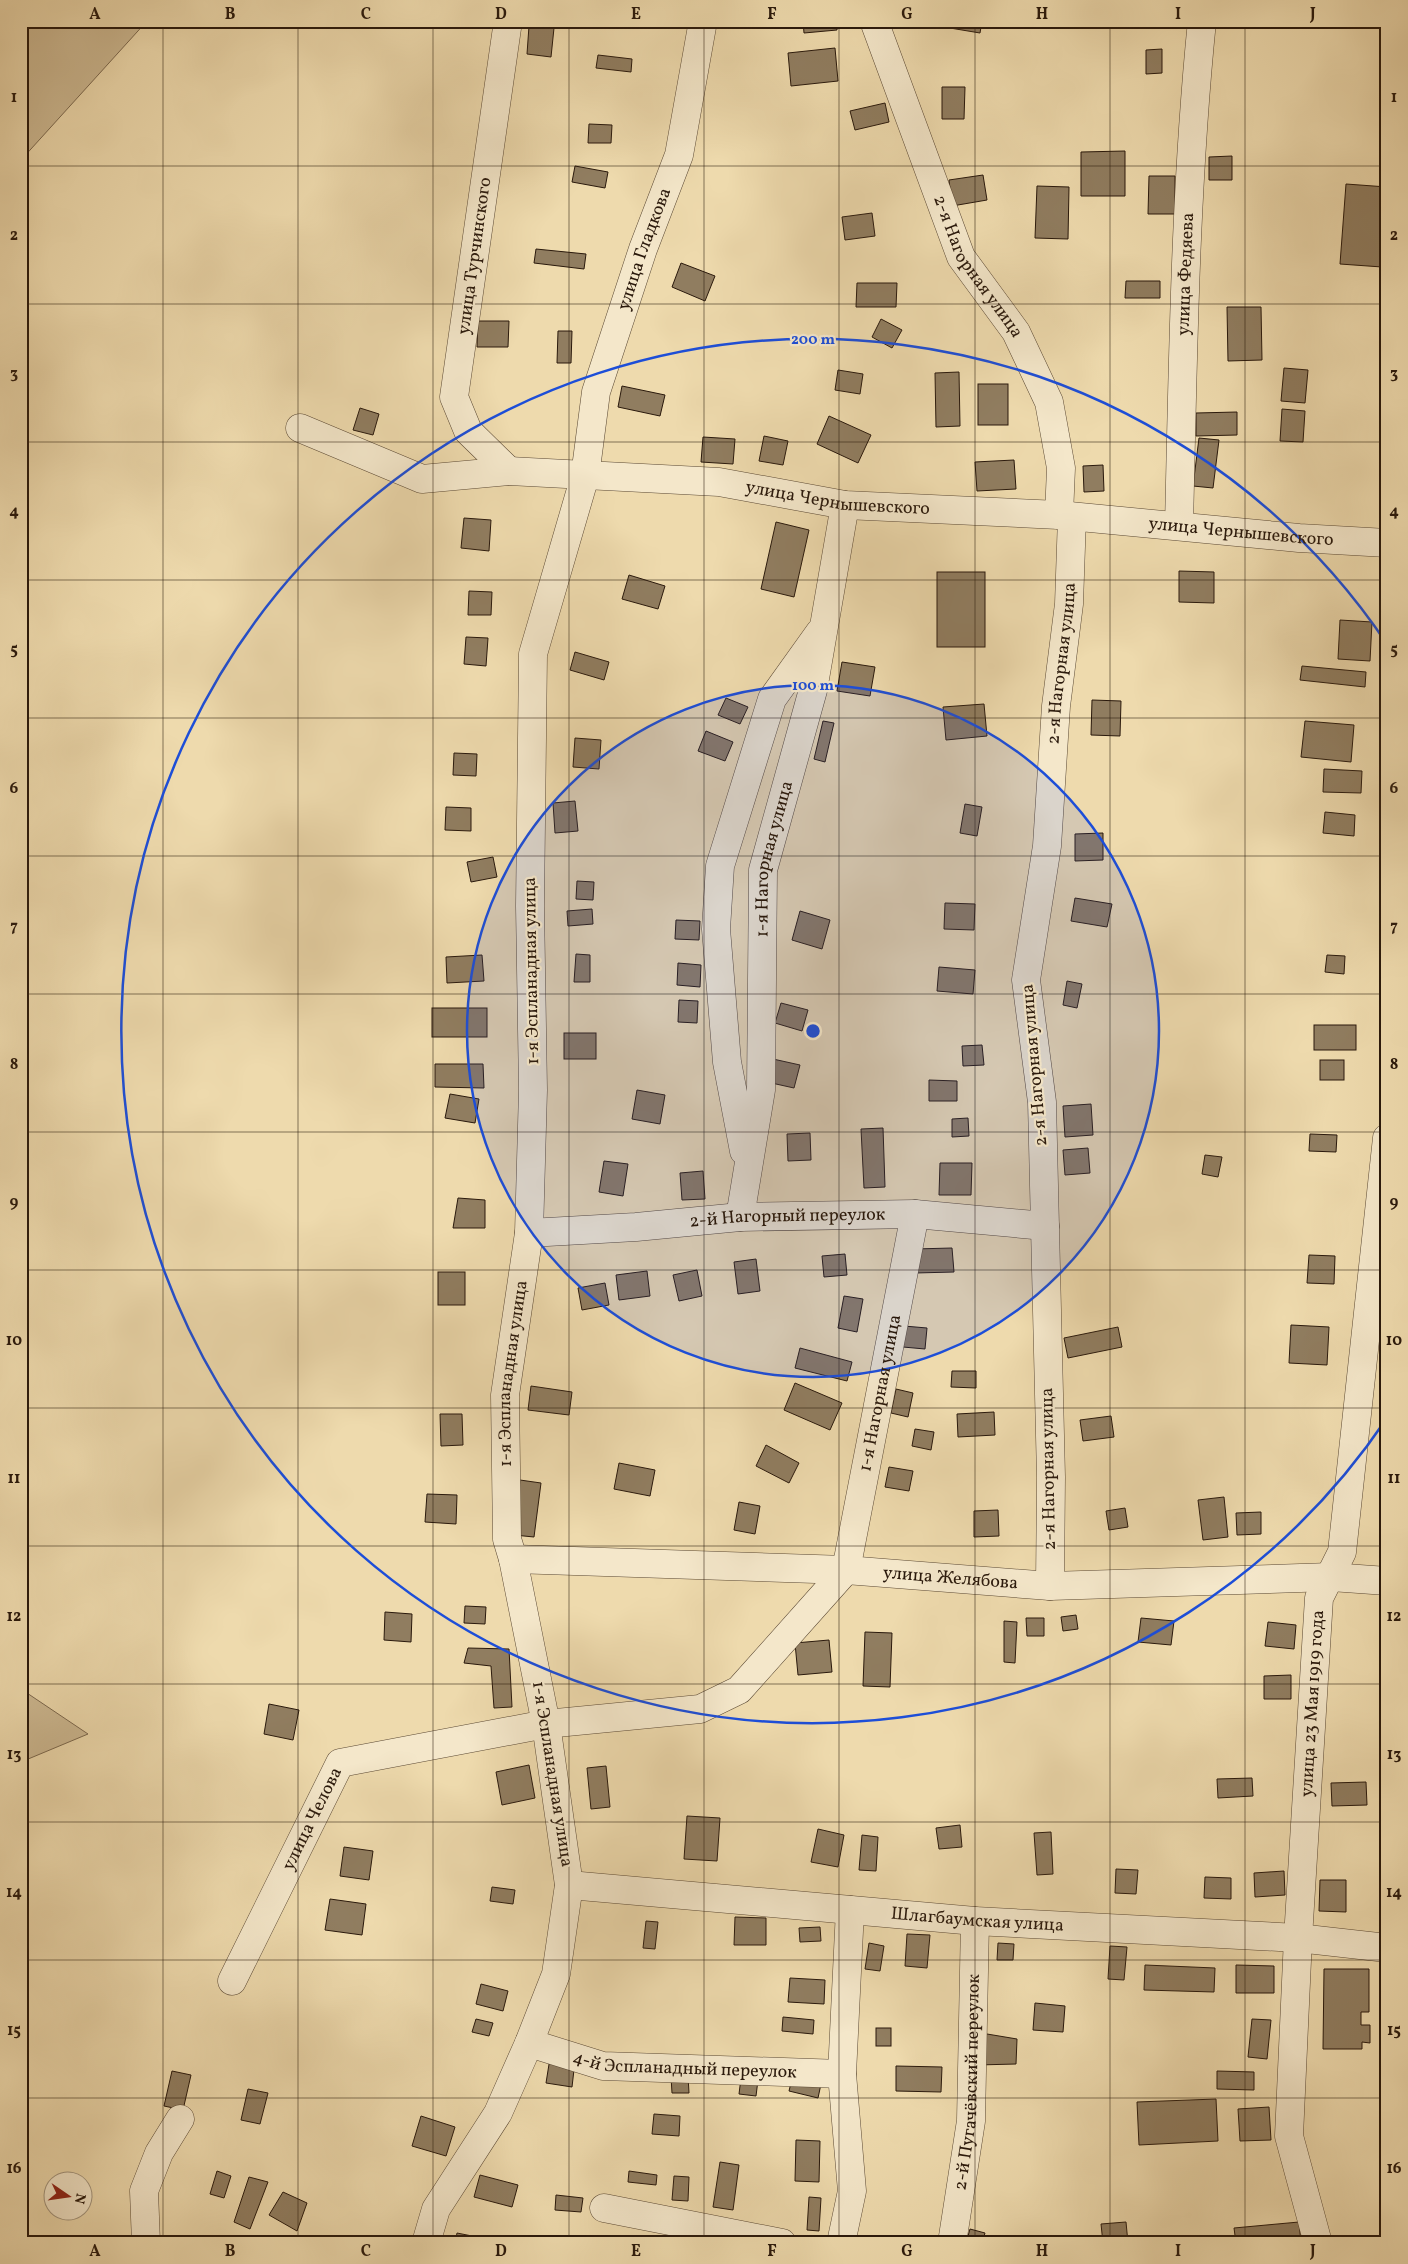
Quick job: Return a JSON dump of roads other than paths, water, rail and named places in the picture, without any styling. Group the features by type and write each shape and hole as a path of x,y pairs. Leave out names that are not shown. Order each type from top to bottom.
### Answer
{"street":[{"name":"улица Турчинского","path":"508,21 454,397 468,431 509,472"},
{"name":"улица Гладкова","path":"584,476 596,392 643,249 679,155 703,21"},
{"name":"2-я Нагорная улица","path":"874,21 961,257 1016,332 1049,402 1060,468 1065,516 1069,604 1056,706 1047,846 1026,980 1042,1102 1051,1477 1050,1586"},
{"name":"улица Федяева","path":"1179,526 1193,113 1202,21"},
{"name":"улица Чернышевского","path":"300,428 422,478 509,472 719,482 845,505 1065,516 1299,538 1387,543"},
{"name":"1-я Эспланадная улица","path":"426,2243 436,2209 498,2113 529,2044 556,1974 569,1885 546,1724 513,1559 507,1539 505,1394 529,1233 533,1090 530,906 533,654 584,476"},
{"name":"1-я Нагорная улица","path":"740,1217 761,1090 763,870 813,690 845,505"},
{"path":"748,1170 727,1062 716,929 720,866 772,699 823,627"},
{"name":"улица 23 Мая 1919 года","path":"1318,2243 1289,2136 1298,1938 1319,1598 1342,1552 1387,1138"},
{"name":"1-я Нагорная улица","path":"846,1570 915,1214"},
{"name":"2-й Нагорный переулок","path":"529,1233 636,1227 740,1217 915,1214 1045,1226"},
{"name":"улица Желябова","path":"513,1559 846,1570 1050,1586 1331,1577 1387,1581"},
{"path":"546,1724 700,1709 739,1690 846,1570"},
{"name":"улица Челова","path":"232,1980 340,1763 546,1724"},
{"name":"Шлагбаумская улица","path":"569,1885 975,1921 1298,1938 1387,1948"},
{"path":"841,2243 852,2191 842,2074 850,1910"},
{"name":"2-й Пугачёвский переулок","path":"952,2243 971,2121 975,1921"},
{"name":"4-й Эспланадный переулок","path":"529,2044 603,2066 842,2074"},
{"path":"146,2243 144,2191 159,2153 180,2119"},
{"path":"604,2208 782,2243"}]}
